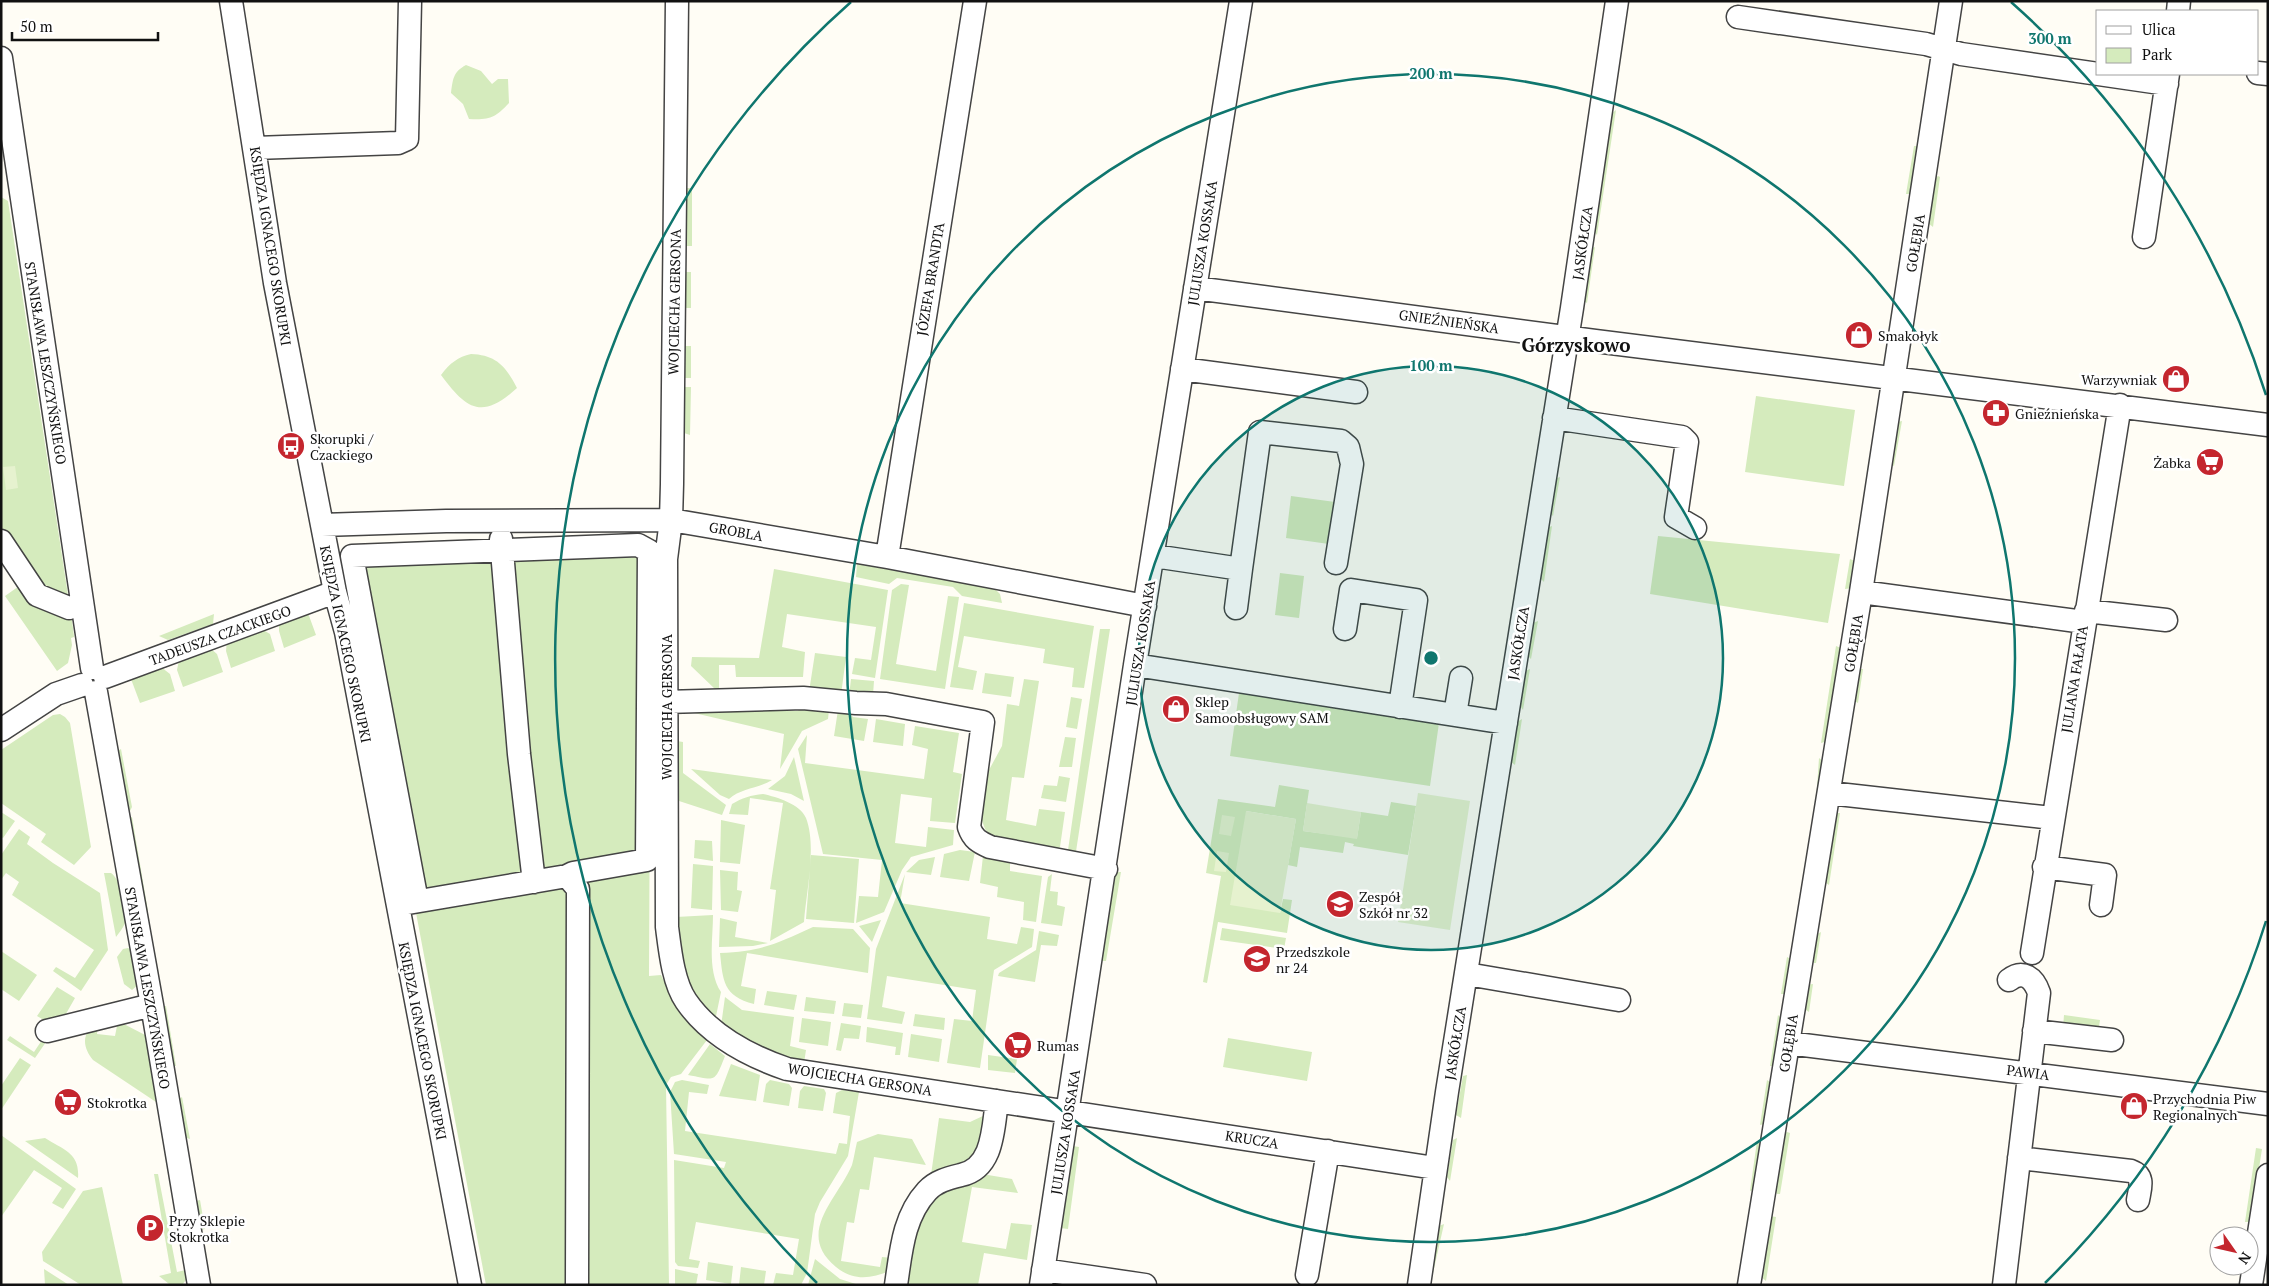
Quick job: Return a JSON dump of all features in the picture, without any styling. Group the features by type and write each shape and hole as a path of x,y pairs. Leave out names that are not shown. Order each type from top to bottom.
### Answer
{"street":[{"name":"KSIĘDZA IGNACEGO SKORUPKI","path":"231,1 275,282 335,592 346,632 406,903 470,1285"},
{"path":"254,148 398,143 407,139 410,1"},
{"name":"WOJCIECHA GERSONA","path":"677,1 671,520 666,559 665,702 667,927 671,961 685,1000 706,1024 732,1044 765,1061 787,1069 1069,1110"},
{"name":"JÓZEFA BRANDTA","path":"886,557 975,1"},
{"name":"JULIUSZA KOSSAKA","path":"1042,1277 1145,606 1241,1"},
{"name":"JASKÓŁCZA","path":"1419,1285 1435,1168 1567,338 1617,1"},
{"name":"GOŁĘBIA","path":"1749,1285 1861,592 1951,1"},
{"path":"1738,17 1926,44 1944,50 2096,70"},
{"name":"STANISŁAWA LESZCZYŃSKIEGO","path":"1,58 9,176 199,1285"},
{"path":"2137,75 2168,79 2144,237"},
{"name":"GNIEŹNIEŃSKA","path":"1195,288 1567,338 2120,405 2268,425"},
{"path":"1182,369 1356,392"},
{"name":"JULIANA FAŁATA","path":"2032,953 2044,867 2120,405"},
{"path":"1554,418 1682,437 1687,442 1676,516 1696,528"},
{"path":"1236,608 1260,432 1341,441 1348,447 1352,455 1352,464 1336,563"},
{"path":"499,520 519,754 534,882"},
{"name":"GROBLA","path":"322,525 499,520 671,520 886,557 1145,606"},
{"path":"1,541 37,595 69,608"},
{"path":"638,545 644,546 649,551 647,860 534,882 406,903 352,556 502,552 638,545"},
{"path":"1154,556 1241,569"},
{"path":"1345,629 1351,590 1416,600 1400,707"},
{"name":"TADEUSZA CZACKIEGO","path":"1,730 56,694 335,592"},
{"path":"1861,592 2085,616 2166,620"},
{"path":"1136,665 1506,723"},
{"path":"1455,715 1461,678"},
{"path":"665,702 803,698 856,704 886,704 983,722 969,827 972,835 979,842 990,846 1106,869"},
{"path":"1829,793 2052,818"},
{"path":"2044,867 2105,875 2101,905"},
{"path":"567,876 578,889 577,1285"},
{"path":"1466,974 1619,1000"},
{"path":"2004,1285 2039,993 2035,982 2026,975 2015,975 2010,980"},
{"path":"47,1031 152,1005"},
{"path":"2034,1031 2112,1040"},
{"name":"PAWIA","path":"1788,1042 2268,1104"},
{"path":"896,1285 906,1223 927,1190 943,1180 971,1171 988,1156 997,1101"},
{"name":"KRUCZA","path":"1069,1110 1435,1168"},
{"path":"1307,1275 1328,1151"},
{"path":"2019,1158 2131,1171 2141,1179 2138,1200"},
{"path":"2251,1285 2268,1175"},
{"path":"1042,1277 1145,1285"}],"green space":[{"path":"466,65 481,71 492,84 498,79 508,79 509,103 496,115 482,119 469,119 463,104 451,93 454,76 458,70"},
{"path":"1616,110 1597,235 1593,230 1611,114"},
{"path":"1914,146 1918,146 1912,194 1906,194"},
{"path":"1938,176 1940,177 1933,227 1928,223 1934,179"},
{"path":"685,188 692,188 692,246 685,246"},
{"path":"1,197 8,201 73,628 74,637 71,638 72,645 68,663 57,671 5,596 22,584 19,557 1,529"},
{"path":"1595,247 1587,303 1582,300 1590,249"},
{"path":"685,272 691,272 691,308 685,308"},
{"path":"684,346 691,346 691,378 684,378"},
{"path":"471,354 488,357 500,364 509,374 517,388 505,398 484,407 476,407 467,403 450,387 441,375 454,361"},
{"path":"684,387 691,387 690,435 681,432"},
{"path":"1756,396 1855,410 1844,486 1745,472"},
{"path":"1902,421 1894,466 1889,463 1898,422"},
{"path":"15,466 18,488 6,490 3,467"},
{"path":"1560,477 1553,516 1550,513 1555,479"},
{"path":"1291,496 1335,502 1329,544 1286,538"},
{"path":"1552,526 1544,582 1540,578 1547,528"},
{"path":"1658,536 1840,554 1828,623 1650,594"},
{"path":"651,545 649,976 661,975 679,1012 707,1040 681,1074 671,1077 666,1085 669,1285 486,1285 348,551"},
{"path":"1850,559 1857,562 1852,588 1845,589"},
{"path":"857,564 994,588 1000,594 1002,603 962,596 953,587 897,578 889,584 856,577"},
{"path":"774,569 888,590 875,678 852,674 855,658 871,660 876,627 787,614 782,647 805,652 803,677 736,677 735,665 719,665 719,689 715,689 691,666 692,657 759,658"},
{"path":"1280,573 1304,576 1299,618 1275,615"},
{"path":"901,584 909,585 896,664 936,671 948,596 959,597 945,689 880,679 892,590"},
{"path":"964,603 1094,626 1084,688 1072,687 1074,668 1043,663 1045,649 964,636 958,667 977,671 973,690 950,687"},
{"path":"308,613 316,635 284,648 279,631 279,622"},
{"path":"214,614 213,624 168,640 159,636"},
{"path":"1538,621 1531,659 1528,656 1533,623"},
{"path":"260,628 270,634 275,651 231,668 226,651 227,641"},
{"path":"1100,629 1110,629 1075,858 1067,857"},
{"path":"1836,646 1841,648 1828,741 1821,743"},
{"path":"210,648 217,654 223,672 183,687 177,670 179,660"},
{"path":"815,653 846,657 841,695 809,692"},
{"path":"161,667 170,674 175,691 140,703 131,679"},
{"path":"1530,669 1523,710 1520,706 1525,671"},
{"path":"1863,669 1858,703 1851,699 1856,671"},
{"path":"985,673 1014,677 1011,697 982,693"},
{"path":"851,679 874,681 873,695 849,696"},
{"path":"1024,679 1039,681 1024,778 1012,777 1006,820 1036,826 1039,809 1065,812 1060,847 1057,849 991,837 985,829 979,812 983,781 1002,746 1007,704 1019,706"},
{"path":"1239,693 1439,723 1430,786 1230,756"},
{"path":"1071,697 1082,699 1077,729 1066,727"},
{"path":"801,707 829,710 828,719 802,731 780,769 784,734 694,713 695,710 798,711"},
{"path":"838,710 847,710 853,717 868,719 864,741 834,736"},
{"path":"60,714 70,723 91,847 74,865 41,842 46,834 1,803 1,750 53,715"},
{"path":"876,719 905,724 903,746 873,742"},
{"path":"1522,719 1515,765 1511,762 1517,722"},
{"path":"915,726 959,733 953,772 962,774 955,823 930,821 932,798 901,794 895,843 926,847 928,827 954,830 953,845 911,857 902,870 884,912 856,923 859,896 878,897 882,860 823,854 798,749 807,735 805,763 924,779 928,749 912,745"},
{"path":"1065,737 1076,738 1072,767 1059,767"},
{"path":"677,741 683,742 683,773 726,805 722,815 679,801 675,794"},
{"path":"121,749 132,807 130,811 126,808 116,752"},
{"path":"794,757 804,801 791,794 768,789 785,776"},
{"path":"1819,758 1824,762 1816,802"},
{"path":"691,769 772,780 734,795 729,799 720,795"},
{"path":"1059,776 1070,778 1066,802 1041,798 1044,785 1057,786"},
{"path":"1279,785 1309,790 1303,831 1357,838 1361,812 1388,816 1391,802 1416,806 1408,855 1353,846 1354,844 1345,842 1343,853 1300,847 1297,867 1288,865 1296,819 1246,811 1280,913 1283,899 1292,900 1287,933 1218,922 1207,983 1203,982 1221,876 1206,873 1218,799 1275,807"},
{"path":"1418,793 1470,801 1450,930 1398,922"},
{"path":"763,794 788,802 803,813 806,818 811,842 804,922 770,941 776,890 770,889 783,803 750,798 748,815 729,814 732,804 747,797"},
{"path":"1307,803 1361,812 1357,839 1303,831"},
{"path":"1246,811 1296,819 1280,913 1230,905"},
{"path":"1,812 15,821 3,838 1,837"},
{"path":"1840,813 1829,885 1823,881 1833,816"},
{"path":"1222,815 1235,817 1231,836 1219,834"},
{"path":"132,817 148,911 145,911 128,819"},
{"path":"721,820 745,825 740,864 720,862"},
{"path":"19,829 30,837 27,844 100,893 108,950 81,991 53,971 56,967 75,978 94,950 12,895 19,882 6,873 1,880 1,855"},
{"path":"695,840 712,841 713,861 694,858"},
{"path":"960,850 975,852 969,881 940,877 944,854"},
{"path":"1217,851 1229,853 1226,872 1214,871"},
{"path":"811,855 859,859 854,923 806,919"},
{"path":"983,856 1010,861 1010,871 1042,876 1036,922 1023,920 1024,902 997,897 998,887 980,883"},
{"path":"935,857 931,875 906,872 919,860"},
{"path":"693,864 713,866 712,910 691,908"},
{"path":"720,870 738,872 737,890 742,891 738,912 721,910"},
{"path":"1121,872 1106,961 1101,961 1114,876"},
{"path":"104,873 111,873 119,882 126,904 125,923 116,937"},
{"path":"905,874 900,903 990,917 987,939 1017,944 1021,927 1034,929 1032,947 994,970 980,1068 947,1063 954,1019 972,1021 976,990 887,976 882,1007 905,1012 902,1024 867,1019 876,949"},
{"path":"1052,874 1050,891 1058,892 1057,905 1065,907 1062,926 1041,923 1048,877"},
{"path":"713,915 712,965 721,992 715,1021 697,1002 685,979 676,917"},
{"path":"720,918 737,922 735,937 768,943 753,946 719,947"},
{"path":"881,920 872,942 859,926"},
{"path":"813,927 853,929 870,948 868,973 747,953 741,986 756,989 754,1004 736,997 730,992 722,972 720,953 768,946"},
{"path":"1222,928 1286,938 1284,949 1220,940"},
{"path":"1039,931 1059,935 1057,946 1041,945 1035,982 998,976 999,973 1036,950"},
{"path":"1821,932 1816,963 1814,963 1810,959 1814,936"},
{"path":"128,948 132,950 139,984 132,990 124,984 117,957 123,949"},
{"path":"1,951 37,975 19,1001 1,989"},
{"path":"1787,957 1793,960 1788,992 1781,994"},
{"path":"1813,984 1809,1012 1803,1008 1807,985"},
{"path":"57,987 75,998 63,1019 49,1023 37,1016"},
{"path":"767,991 797,995 794,1010 764,1005"},
{"path":"725,997 742,1010 794,1017 790,1046 806,1050 804,1063 769,1054 721,1026"},
{"path":"806,997 836,1001 834,1014 804,1011"},
{"path":"844,1003 863,1005 861,1018 842,1016"},
{"path":"163,1006 166,1006 176,1066 172,1066"},
{"path":"915,1014 945,1018 944,1030 913,1026"},
{"path":"1778,1015 1784,1021 1775,1066 1770,1066"},
{"path":"2064,1015 2100,1020 2098,1033 2063,1028"},
{"path":"802,1018 831,1022 828,1046 799,1042"},
{"path":"118,1021 147,1036 159,1104 93,1060 87,1050 85,1040 88,1031 92,1027 98,1024 97,1034 115,1036"},
{"path":"841,1023 861,1026 859,1039 844,1038 841,1051 836,1050"},
{"path":"867,1027 903,1033 900,1055 895,1055 896,1047 866,1042"},
{"path":"911,1034 942,1039 939,1062 908,1057"},
{"path":"10,1036 34,1052 42,1040 46,1042 35,1058 7,1040"},
{"path":"1228,1038 1312,1052 1307,1081 1223,1067"},
{"path":"710,1044 725,1056 716,1076 709,1079 688,1075"},
{"path":"988,1055 1017,1059 1015,1073 988,1070"},
{"path":"20,1058 31,1065 1,1110 1,1086"},
{"path":"731,1064 760,1075 756,1101 719,1096"},
{"path":"1467,1075 1461,1118 1456,1115 1463,1076"},
{"path":"682,1080 709,1085 707,1094 689,1092 685,1131 836,1154 839,1143 847,1144 850,1116 833,1113 836,1093 842,1090 859,1092 848,1156 820,1202 815,1214 807,1273 801,1285 773,1285 776,1273 793,1275 799,1239 696,1222 689,1259 700,1261 698,1268 678,1266 675,1262 674,1160 724,1168 726,1162 674,1154 670,1092 675,1082"},
{"path":"770,1080 789,1084 792,1088 789,1106 763,1102 766,1084"},
{"path":"1767,1080 1774,1085 1768,1123 1760,1125"},
{"path":"804,1086 824,1089 826,1093 823,1111 798,1108 800,1091"},
{"path":"182,1097 190,1139 184,1137 178,1100"},
{"path":"985,1115 983,1141 970,1166 931,1175 939,1118 970,1122"},
{"path":"1787,1132 1790,1133 1780,1194 1777,1194 1774,1189 1782,1135"},
{"path":"878,1134 912,1139 926,1165 874,1157 869,1190 860,1189 854,1223 847,1222 841,1261 880,1267 882,1257 892,1258 890,1271 876,1276 855,1277 842,1272 824,1254 819,1242 819,1229 823,1216 852,1165 857,1142"},
{"path":"1,1135 76,1189 63,1209 52,1203 62,1188 34,1170 1,1217"},
{"path":"45,1138 69,1153 76,1163 78,1178 25,1141"},
{"path":"1457,1138 1450,1181 1447,1177 1453,1140"},
{"path":"1757,1141 1764,1146 1757,1189 1750,1191"},
{"path":"1073,1146 1079,1147 1068,1229 1060,1228"},
{"path":"2256,1148 2262,1149 2251,1220 2245,1222"},
{"path":"154,1174 158,1174 177,1272 190,1269 189,1276 182,1285 169,1284 159,1276 171,1273"},
{"path":"982,1174 1012,1179 1018,1193 972,1187 962,1242 1006,1249 1011,1223 1032,1225 1027,1260 984,1253 978,1285 902,1285 913,1226 938,1192"},
{"path":"102,1187 123,1285 81,1285 43,1261 42,1252 83,1191"},
{"path":"200,1200 205,1229 201,1230 196,1201"},
{"path":"1770,1216 1776,1217 1766,1281 1760,1276"},
{"path":"1444,1224 1431,1282 1439,1226"},
{"path":"815,1259 840,1279 859,1285 808,1285"},
{"path":"708,1262 733,1266 731,1284 706,1280"},
{"path":"741,1267 766,1271 764,1285 739,1285"},
{"path":"44,1269 69,1285 45,1285"},
{"path":"675,1269 698,1274 696,1285 675,1285"}],"place":[{"name":"Smakołyk","path":"1859,335"},
{"name":"Warzywniak","path":"2176,379"},
{"name":"Gnieźnieńska","path":"1996,413"},
{"name":"Skorupki / Czackiego","path":"291,446"},
{"name":"Żabka","path":"2210,462"},
{"name":"Sklep Samoobsługowy SAM","path":"1176,709"},
{"name":"Zespół Szkół nr 32","path":"1340,904"},
{"name":"Przedszkole nr 24","path":"1257,959"},
{"name":"Rumas","path":"1018,1045"},
{"name":"Stokrotka","path":"68,1102"},
{"name":"Przychodnia Piw Regionalnych","path":"2134,1106"},
{"name":"Przy Sklepie Stokrotka","path":"150,1228"}],"district":[{"name":"Górzyskowo","path":"1576,344"}]}
